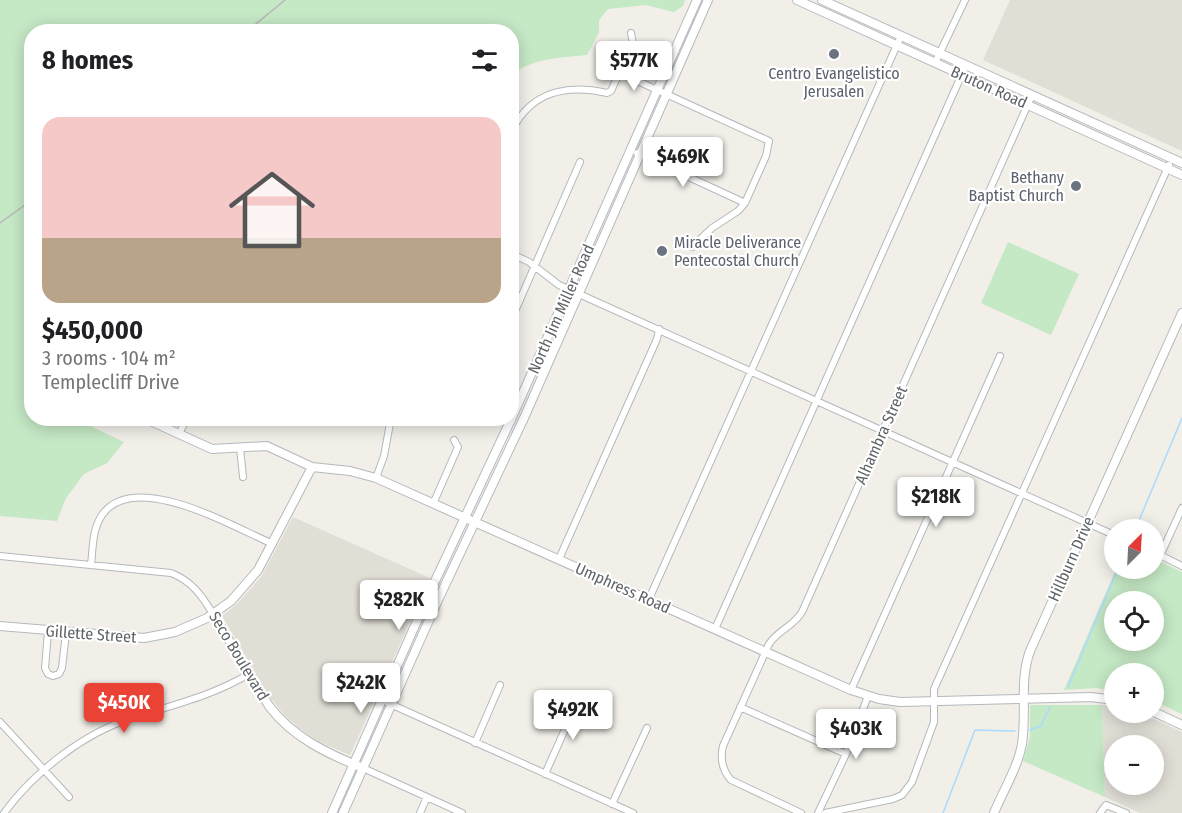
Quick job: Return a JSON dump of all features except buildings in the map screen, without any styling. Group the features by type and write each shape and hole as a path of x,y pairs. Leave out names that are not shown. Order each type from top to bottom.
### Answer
{"main road":[{"name":"North Jim Miller Road","path":"519,400 697,0"},
{"name":"North Jim Miller Road","path":"343,813 363,768 428,596 524,418 708,0"},
{"name":"Bruton Road","path":"797,0 1182,175"},
{"path":"823,12 825,1"},
{"name":"Bruton Road","path":"825,1 1182,163"},
{"path":"687,25 696,29"},
{"path":"1066,122 1071,113"},
{"name":"North Jim Miller Road","path":"332,813 353,764 438,600 508,426"},
{"path":"428,596 438,600"}],"street":[{"path":"935,63 965,0"},
{"path":"519,119 534,102 549,93 584,89 608,93 615,85 633,43 631,33"},
{"path":"649,599 901,36"},
{"path":"715,629 966,65"},
{"path":"620,73 770,141 766,156 744,203 738,211 712,228 692,247"},
{"name":"Alhambra Street","path":"801,813 731,780 723,766 721,756 723,746 773,638 792,624 802,612 1032,95"},
{"path":"631,151 744,203"},
{"path":"825,813 893,799 909,789 933,727 934,689 1172,158"},
{"path":"519,302 580,162"},
{"path":"519,258 535,266 554,282 569,289 1104,530"},
{"name":"Hillburn Drive","path":"994,813 1021,747 1024,667 1030,651 1182,313"},
{"path":"559,559 657,339 659,329"},
{"path":"851,690 1000,356"},
{"path":"519,416 524,418"},
{"name":"Umphress Road","path":"162,426 212,449 267,446 312,467 350,471 376,478 868,696 896,702 1091,697 1104,699"},
{"path":"179,434 183,426"},
{"path":"376,478 384,456 390,426"},
{"path":"433,504 458,447 454,440"},
{"path":"240,448 243,477"},
{"name":"Gillette Street","path":"0,626 144,638 175,632 213,614 231,601 250,580 273,544 312,467"},
{"path":"92,565 94,535 101,517 119,501 133,498 181,504 273,544"},
{"path":"1164,541 1182,508"},
{"name":"Seco Boulevard","path":"0,556 162,571 180,576 201,594 273,711 290,728 315,746 462,813"},
{"path":"1164,557 1182,566"},
{"path":"48,631 45,668 48,674 53,676 59,674 62,668 66,633"},
{"path":"4,813 26,787 80,741 131,718 214,693 249,674"},
{"path":"475,743 500,685"},
{"path":"818,813 846,754 868,696"},
{"path":"545,774 579,698"},
{"path":"387,702 633,813"},
{"path":"740,707 846,754"},
{"path":"1164,717 1182,725"},
{"path":"0,722 69,797"},
{"path":"612,804 647,728"},
{"path":"420,813 427,797"},
{"path":"1101,813 1106,805 1126,813"}],"shaded area":[{"path":"1010,0 1182,0 1182,151 983,60"},
{"path":"293,517 430,578 350,755 319,742 284,715 269,696 222,616 236,605 261,577"},
{"path":"1102,705 1104,705 1104,723 1163,723 1182,732 1182,813 1140,813 1105,795 1164,795 1164,735 1104,735 1104,766"}],"green space":[{"path":"0,0 685,0 683,6 674,12 646,5 608,9 599,20 599,32 587,55 539,62 519,70 519,24 24,24 24,426 91,426 124,442 107,463 84,474 66,498 57,521 0,516"},
{"path":"1008,242 1079,274 1051,335 981,303"},
{"path":"1164,564 1182,572 1182,714 1164,706 1164,663 1104,663 1104,689 1064,690 1104,597 1104,651 1164,651 1164,591 1107,591 1112,579 1164,579"},
{"path":"1030,705 1102,705 1105,797 1023,761 1030,737"}],"waterway":[{"path":"1140,519 1182,418"},
{"path":"1068,687 1113,579"},
{"path":"1030,730 1041,726 1050,707"},
{"path":"943,813 975,730 1015,731"}],"tram line":[{"path":"256,24 285,0"},
{"path":"0,223 24,206"}],"place":[{"name":"Centro Evangelistico Jerusalen","path":"834,54"},
{"name":"Bethany Baptist Church","path":"1076,186"},
{"name":"Miracle Deliverance Pentecostal Church","path":"662,251"}]}
